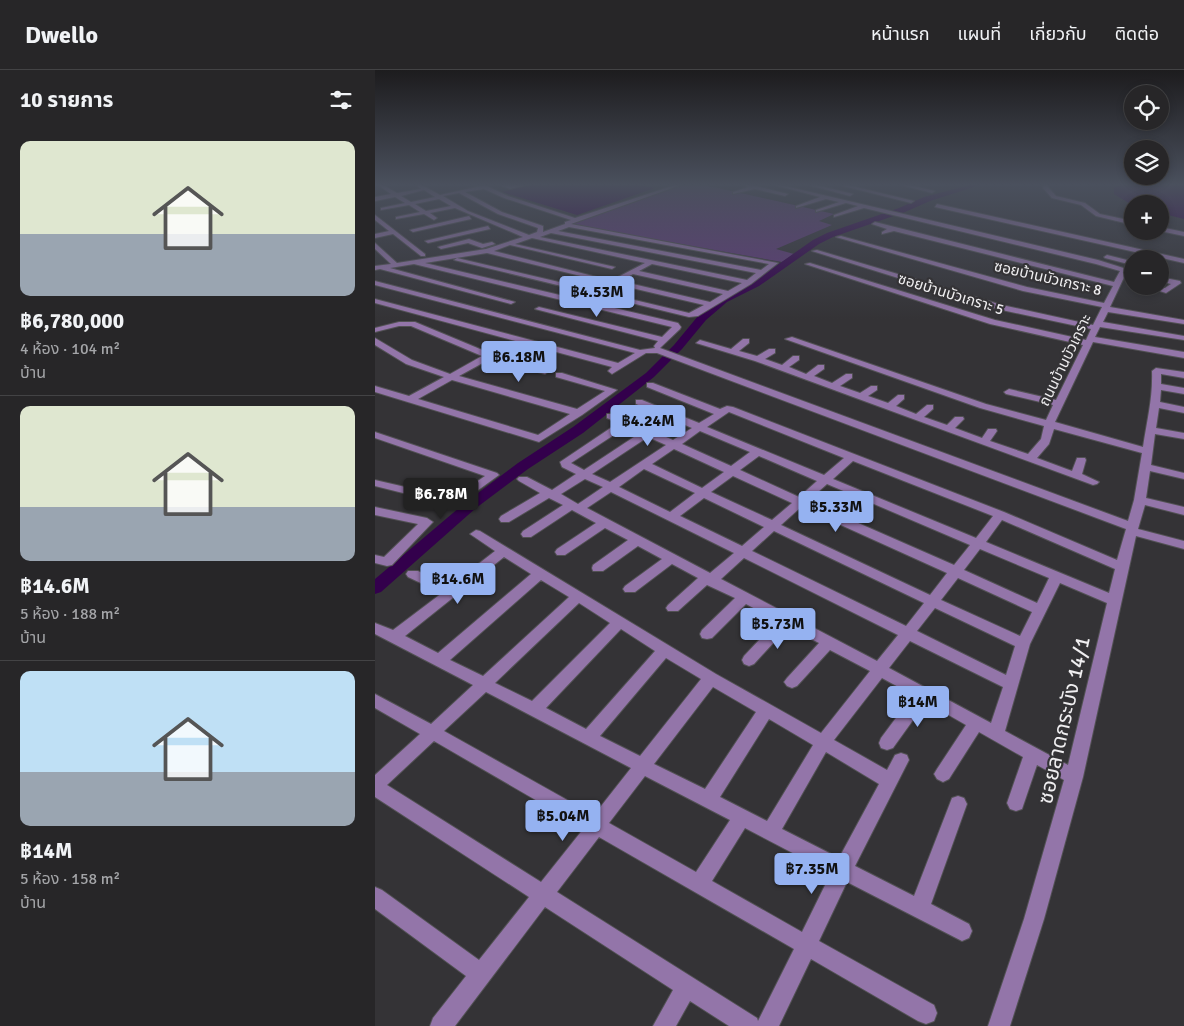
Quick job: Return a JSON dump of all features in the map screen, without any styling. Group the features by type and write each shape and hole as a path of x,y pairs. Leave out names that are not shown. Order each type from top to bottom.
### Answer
{"street":[{"path":"392,230 423,255"},
{"path":"421,236 447,230"},
{"path":"451,230 458,235 483,246 502,241"},
{"path":"428,242 477,230"},
{"path":"503,230 529,237"},
{"path":"375,268 395,264 459,258 487,251 549,230"},
{"path":"557,230 534,237 748,282"},
{"path":"495,234 468,240 445,249 459,258 491,267 689,315 695,314 748,282 775,263 594,230"},
{"path":"884,233 892,230"},
{"path":"895,230 1000,257 1117,284"},
{"path":"927,236 942,230"},
{"path":"959,230 1108,265 1124,264"},
{"path":"987,230 1124,263"},
{"path":"1043,230 1134,250"},
{"path":"1169,231 1184,234"},
{"path":"375,236 395,232"},
{"path":"551,232 762,272"},
{"path":"948,241 969,232"},
{"name":"ซอยบ้านบัวเกราะ 8","path":"839,237 1105,310"},
{"path":"491,267 550,241"},
{"path":"572,287 661,242"},
{"path":"375,245 395,264"},
{"path":"513,245 612,267"},
{"path":"487,251 593,277"},
{"path":"815,251 1000,307 1097,326 1184,338"},
{"path":"877,255 1051,303"},
{"path":"375,256 384,267 399,273 511,302"},
{"path":"1169,258 1184,261"},
{"path":"595,292 651,262"},
{"path":"375,282 418,263 677,327 662,346 643,351 614,368 375,300"},
{"name":"ซอยบ้านบัวเกราะ 5","path":"808,264 993,322 1089,341 1184,356"},
{"path":"1091,277 1108,265"},
{"path":"633,272 727,293"},
{"name":"ถนนบ้านบัวเกราะ","path":"1124,273 1049,424 1146,459 1184,476"},
{"path":"375,282 636,351"},
{"path":"614,282 710,304"},
{"path":"1169,282 1177,284 1169,289"},
{"path":"464,325 533,292"},
{"path":"517,320 559,298"},
{"path":"1068,307 1105,310 1184,322"},
{"path":"539,309 662,346 678,357 1132,529 1184,545"},
{"path":"375,330 399,324 412,324 489,356 545,371"},
{"path":"549,348 572,334"},
{"path":"789,339 983,406 1049,424 1051,429 1039,451 1028,459"},
{"path":"734,351 746,341"},
{"path":"376,343 409,362"},
{"path":"708,343 833,386 1093,482"},
{"path":"758,359 771,351"},
{"path":"375,352 579,413"},
{"path":"410,400 489,356"},
{"path":"783,368 796,358"},
{"path":"807,377 821,367"},
{"name":"ซอยลาดกระบัง 14/1","path":"999,1026 1034,919 1074,777 1114,600 1140,500 1157,386 1157,370 1184,375"},
{"path":"375,389 539,439 612,390 559,375"},
{"path":"833,386 849,376"},
{"path":"650,385 721,413"},
{"path":"1157,386 1184,392"},
{"path":"861,397 874,388"},
{"path":"1009,392 1059,404"},
{"path":"889,407 901,397"},
{"path":"639,402 1114,600"},
{"path":"1153,404 1184,410"},
{"path":"917,418 930,406"},
{"path":"527,534 612,486 721,413 730,409 1000,515 1122,567"},
{"path":"610,416 1041,610"},
{"path":"947,429 959,419"},
{"path":"625,423 565,462 568,466 1011,684"},
{"path":"1152,423 1184,436"},
{"path":"984,442 992,432"},
{"path":"505,519 586,474 648,433"},
{"path":"375,435 493,475 455,502 375,483"},
{"path":"672,516 757,452"},
{"path":"673,608 743,552 851,457"},
{"path":"1076,476 1081,460"},
{"path":"644,465 1023,644"},
{"path":"523,479 1074,777"},
{"path":"1140,500 1184,510"},
{"path":"375,511 427,522 387,562 375,559"},
{"path":"770,832 823,742 1000,515"},
{"path":"561,552 603,523"},
{"path":"476,534 711,678 890,781"},
{"path":"598,568 636,541"},
{"path":"394,638 504,551"},
{"path":"630,589 670,559"},
{"path":"439,660 540,573"},
{"path":"413,574 451,592"},
{"path":"996,735 1023,644 1057,576"},
{"path":"578,596 375,787 749,1026"},
{"path":"707,634 744,598"},
{"path":"749,660 786,620"},
{"path":"534,710 619,622"},
{"path":"375,628 962,931"},
{"path":"792,682 828,643"},
{"path":"588,738 665,649"},
{"path":"441,1026 711,678"},
{"path":"887,743 923,694"},
{"path":"375,700 926,1013"},
{"path":"708,800 766,710"},
{"path":"943,774 976,724"},
{"path":"1016,803 1031,754"},
{"path":"767,1026 843,870 901,760"},
{"path":"919,909 958,804"},
{"path":"699,884 742,818"},
{"path":"375,897 481,974"},
{"path":"665,1026 687,986"}],"shaded area":[{"path":"600,230 821,230 776,249 794,254 782,262"}],"waterway":[{"path":"375,588 471,505 523,466 578,430 650,375 678,347 702,318 724,300 756,284 816,242 846,230"}]}
